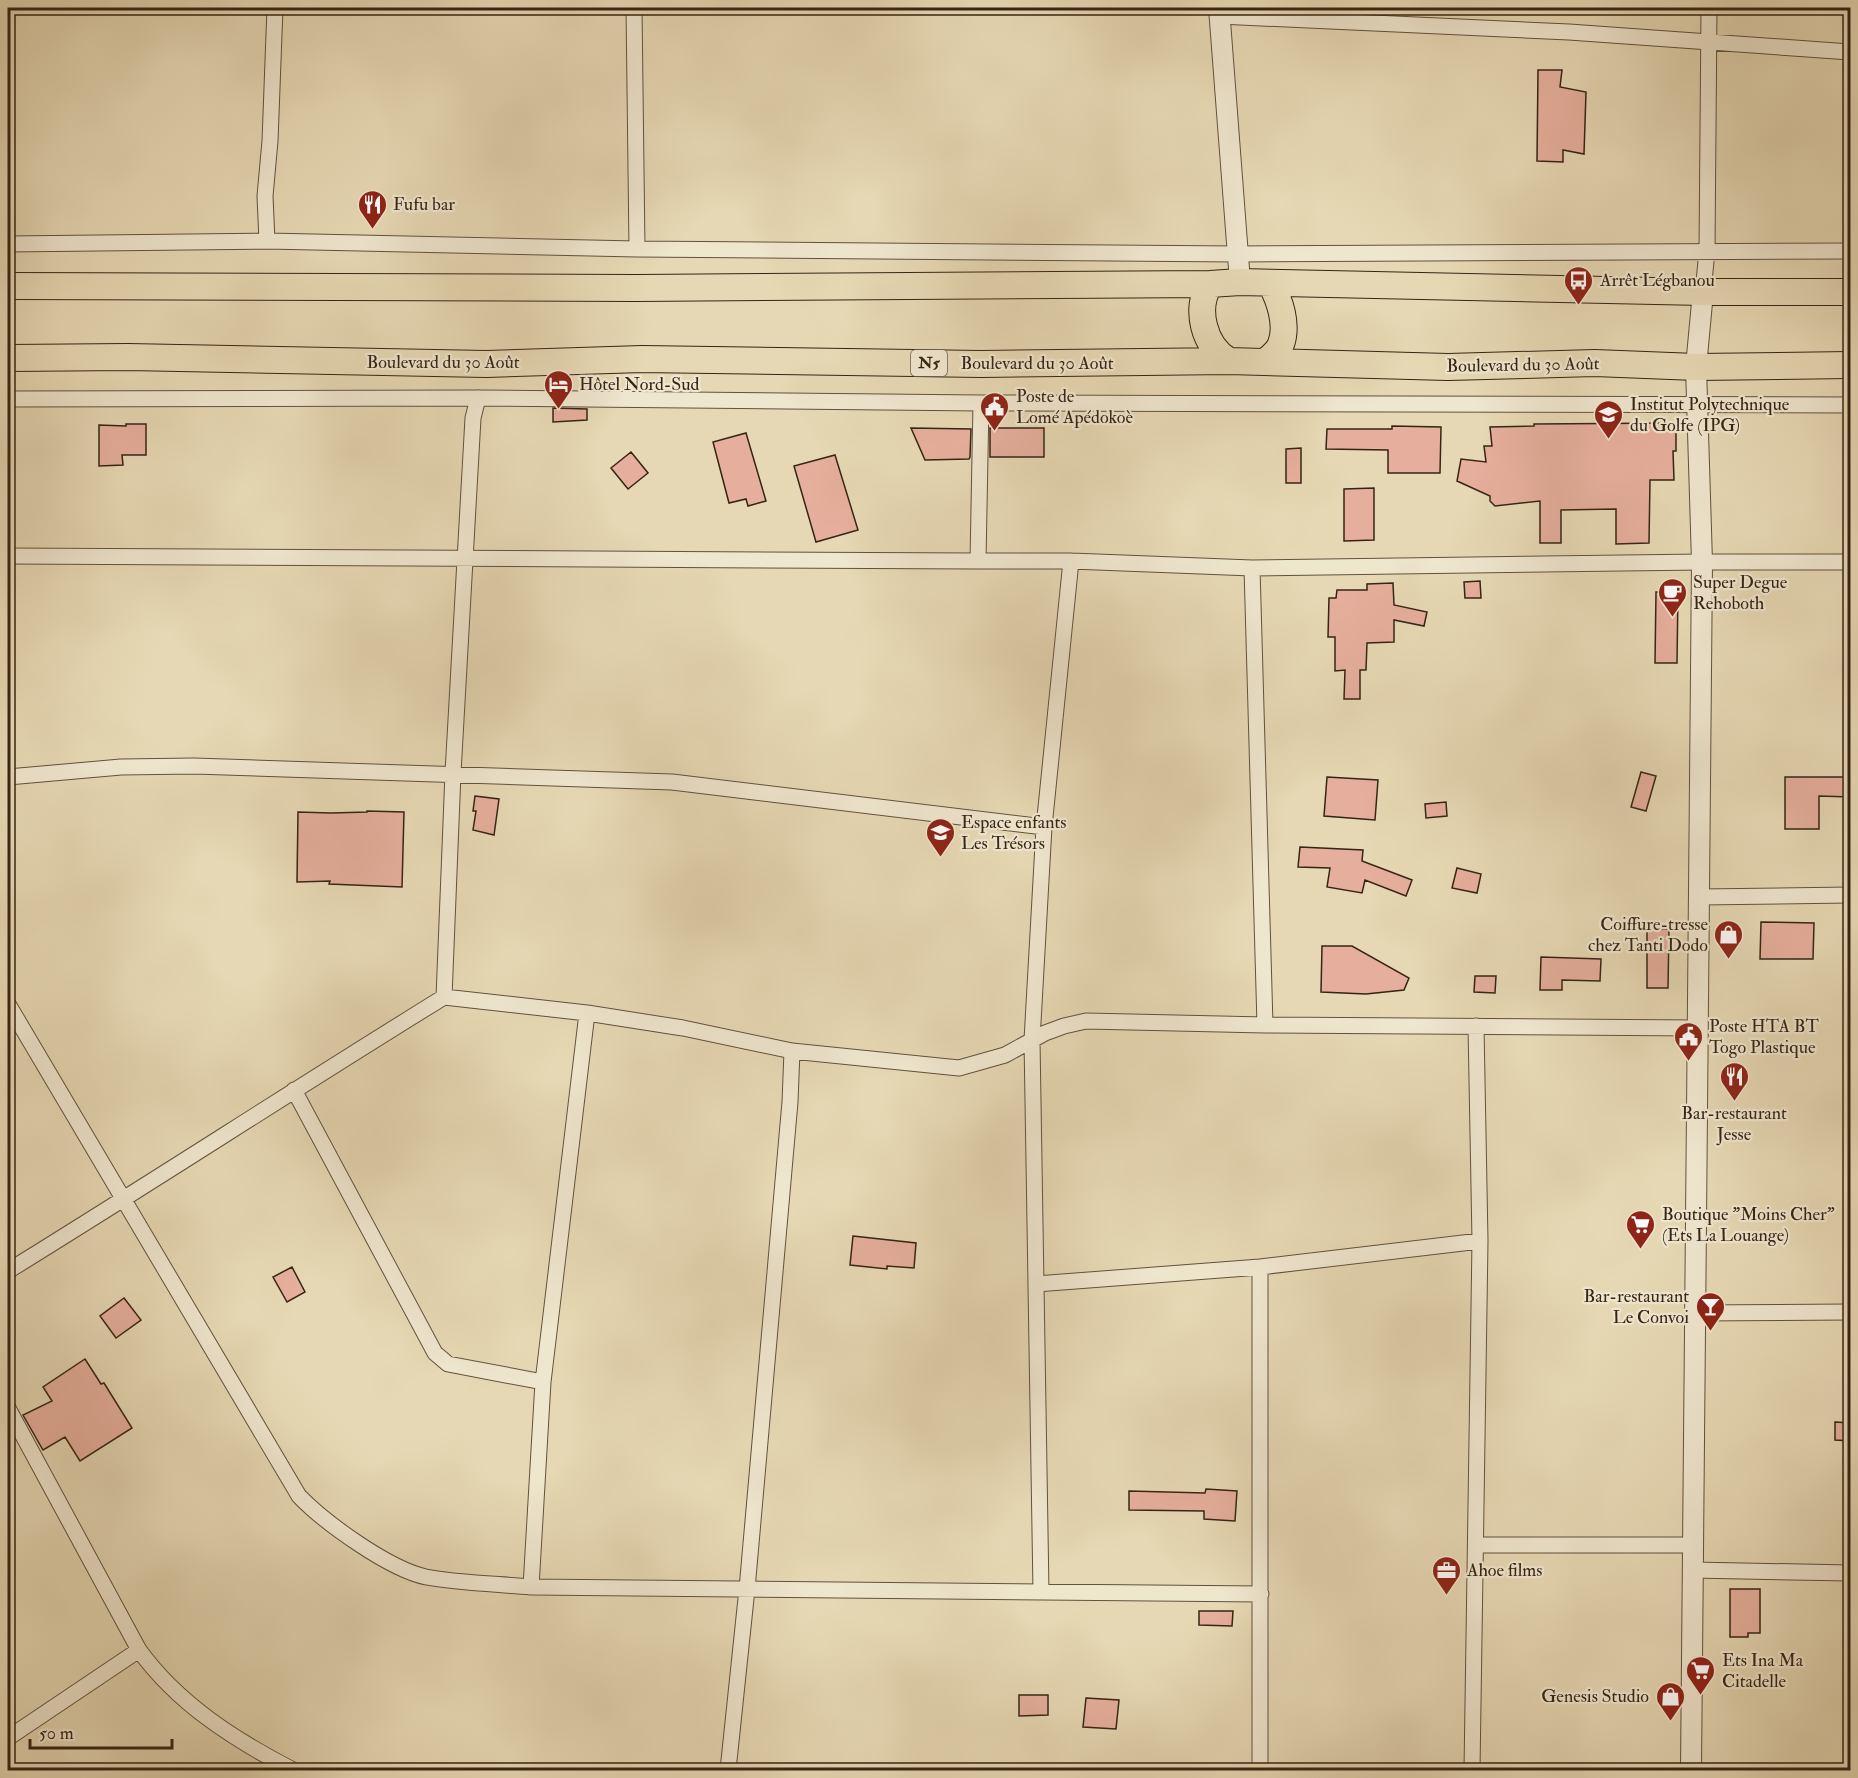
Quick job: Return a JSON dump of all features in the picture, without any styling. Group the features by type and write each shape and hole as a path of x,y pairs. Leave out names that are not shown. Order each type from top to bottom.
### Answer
{"highway":[{"path":"8,285 648,288 1240,282 1703,292 1851,292"},
{"path":"1210,284 1204,294 1205,329 1211,346 1229,361"},
{"path":"1265,362 1280,345 1283,330 1279,298 1270,284"},
{"name":"Boulevard du 30 Août","path":"8,358 128,357 486,364 642,359 981,364 1229,361 1448,367 1595,363 1696,367 1851,365"}],"street":[{"path":"267,241 265,196 270,141 275,8"},
{"path":"634,8 637,249"},
{"path":"1690,1770 1702,562 1696,367 1707,251 1709,8"},
{"path":"1240,282 1219,12 1363,24 1569,32 1851,52"},
{"path":"8,244 267,241 637,249 1238,254 1851,251"},
{"path":"8,399 478,398 981,403 1851,405"},
{"path":"444,997 465,557 473,418 478,398"},
{"path":"978,561 981,403"},
{"path":"8,556 1071,561 1252,568 1851,562"},
{"path":"1041,1592 1032,1040 1044,826 1071,561"},
{"path":"1252,568 1265,1025"},
{"path":"8,777 159,765 672,782 1044,826"},
{"path":"1699,897 1851,895"},
{"path":"8,1271 444,997 587,1013 683,1028 792,1051 959,1068 1005,1055 1064,1026 1086,1021 1265,1025 1698,1028"},
{"path":"8,1004 299,1496 325,1521 396,1566 426,1577 531,1587 1261,1594"},
{"path":"531,1587 543,1382 587,1013"},
{"path":"1472,1770 1480,1241 1476,1026"},
{"path":"728,1770 747,1589 790,1102 792,1051"},
{"path":"294,1090 435,1353 448,1364 543,1382"},
{"path":"1036,1284 1260,1267 1480,1241"},
{"path":"1260,1267 1260,1770"},
{"path":"1695,1313 1851,1312"},
{"path":"8,1408 139,1650 168,1685 194,1708 255,1751 293,1770"},
{"path":"1477,1545 1693,1545"},
{"path":"1693,1570 1851,1573"},
{"path":"8,1738 139,1650"}],"building":[{"path":"1538,70 1562,70 1560,87 1586,92 1584,154 1563,150 1563,162 1537,161"},
{"path":"553,408 587,409 587,420 553,422"},
{"path":"1676,423 1676,451 1673,451 1674,480 1650,480 1649,543 1616,544 1616,509 1561,510 1561,543 1540,543 1540,501 1495,506 1490,501 1490,496 1457,481 1461,459 1486,462 1484,446 1492,446 1490,427 1534,426 1534,424"},
{"path":"126,424 146,424 146,455 122,455 123,465 99,466 99,425 126,426"},
{"path":"1392,426 1441,427 1440,473 1388,473 1388,450 1326,449 1327,429 1392,429"},
{"path":"911,428 971,429 969,459 925,460"},
{"path":"990,428 1044,428 1044,457 990,457"},
{"path":"746,433 766,501 748,506 746,499 729,503 713,442"},
{"path":"1301,448 1301,483 1286,483 1286,449"},
{"path":"631,452 648,473 628,489 611,468"},
{"path":"835,455 858,530 816,542 794,466"},
{"path":"1374,488 1374,540 1344,541 1344,489"},
{"path":"1480,581 1481,598 1465,598 1464,582"},
{"path":"1393,583 1394,605 1427,612 1424,626 1394,620 1394,642 1367,643 1366,670 1360,670 1360,699 1344,699 1345,670 1335,671 1335,637 1328,637 1329,598 1336,598 1337,590 1367,590 1367,584"},
{"path":"1656,592 1678,592 1677,663 1655,663"},
{"path":"1641,772 1656,776 1646,811 1631,807"},
{"path":"1327,777 1378,780 1375,820 1324,816"},
{"path":"1785,777 1851,777 1851,797 1819,796 1819,829 1785,829"},
{"path":"475,796 499,799 494,835 473,830 476,811 473,811"},
{"path":"1446,802 1447,816 1426,818 1425,804"},
{"path":"298,812 404,812 402,887 329,884 330,881 297,882"},
{"path":"1300,847 1363,850 1362,861 1412,880 1406,896 1365,880 1362,893 1327,887 1330,868 1298,867"},
{"path":"1457,868 1481,874 1477,893 1452,888"},
{"path":"1761,922 1814,923 1813,959 1760,959"},
{"path":"1647,929 1669,929 1668,988 1647,988"},
{"path":"1322,946 1352,946 1409,978 1404,990 1366,994 1321,992"},
{"path":"1541,957 1601,959 1600,981 1562,980 1562,990 1540,990"},
{"path":"1475,976 1496,976 1495,993 1474,992"},
{"path":"853,1236 916,1243 914,1268 887,1266 887,1269 850,1265"},
{"path":"292,1267 305,1292 287,1302 273,1277"},
{"path":"124,1298 141,1320 116,1338 100,1316"},
{"path":"85,1359 101,1384 104,1383 132,1428 80,1461 65,1437 43,1450 23,1415 52,1401 43,1387"},
{"path":"1835,1422 1851,1423 1851,1441 1835,1440"},
{"path":"1206,1489 1237,1491 1235,1521 1204,1519 1204,1511 1129,1510 1129,1491 1205,1493"},
{"path":"1730,1589 1760,1589 1760,1633 1748,1633 1748,1637 1730,1637"},
{"path":"1199,1611 1233,1611 1232,1626 1199,1625"},
{"path":"1019,1695 1048,1695 1048,1715 1019,1716"},
{"path":"1086,1698 1119,1700 1116,1729 1083,1727"}],"place":[{"name":"Fufu bar","path":"372,230"},
{"name":"Arrêt Légbanou","path":"1579,306"},
{"name":"Hôtel Nord-Sud","path":"558,410"},
{"name":"Poste de Lomé Apédokoè","path":"995,432"},
{"name":"Institut Polytechnique du Golfe (IPG)","path":"1609,440"},
{"name":"Super Degue Rehoboth","path":"1672,618"},
{"name":"Espace enfants Les Trésors","path":"940,858"},
{"name":"Coiffure-tresse chez Tanti Dodo","path":"1729,960"},
{"name":"Poste HTA BT Togo Plastique","path":"1688,1062"},
{"name":"Bar-restaurant Jesse","path":"1734,1102"},
{"name":"Boutique \"Moins Cher\" (Ets La Louange)","path":"1641,1250"},
{"name":"Bar-restaurant Le Convoi","path":"1710,1332"},
{"name":"Ahoe films","path":"1446,1596"},
{"name":"Ets Ina Ma Citadelle","path":"1701,1696"},
{"name":"Genesis Studio","path":"1670,1722"}]}
